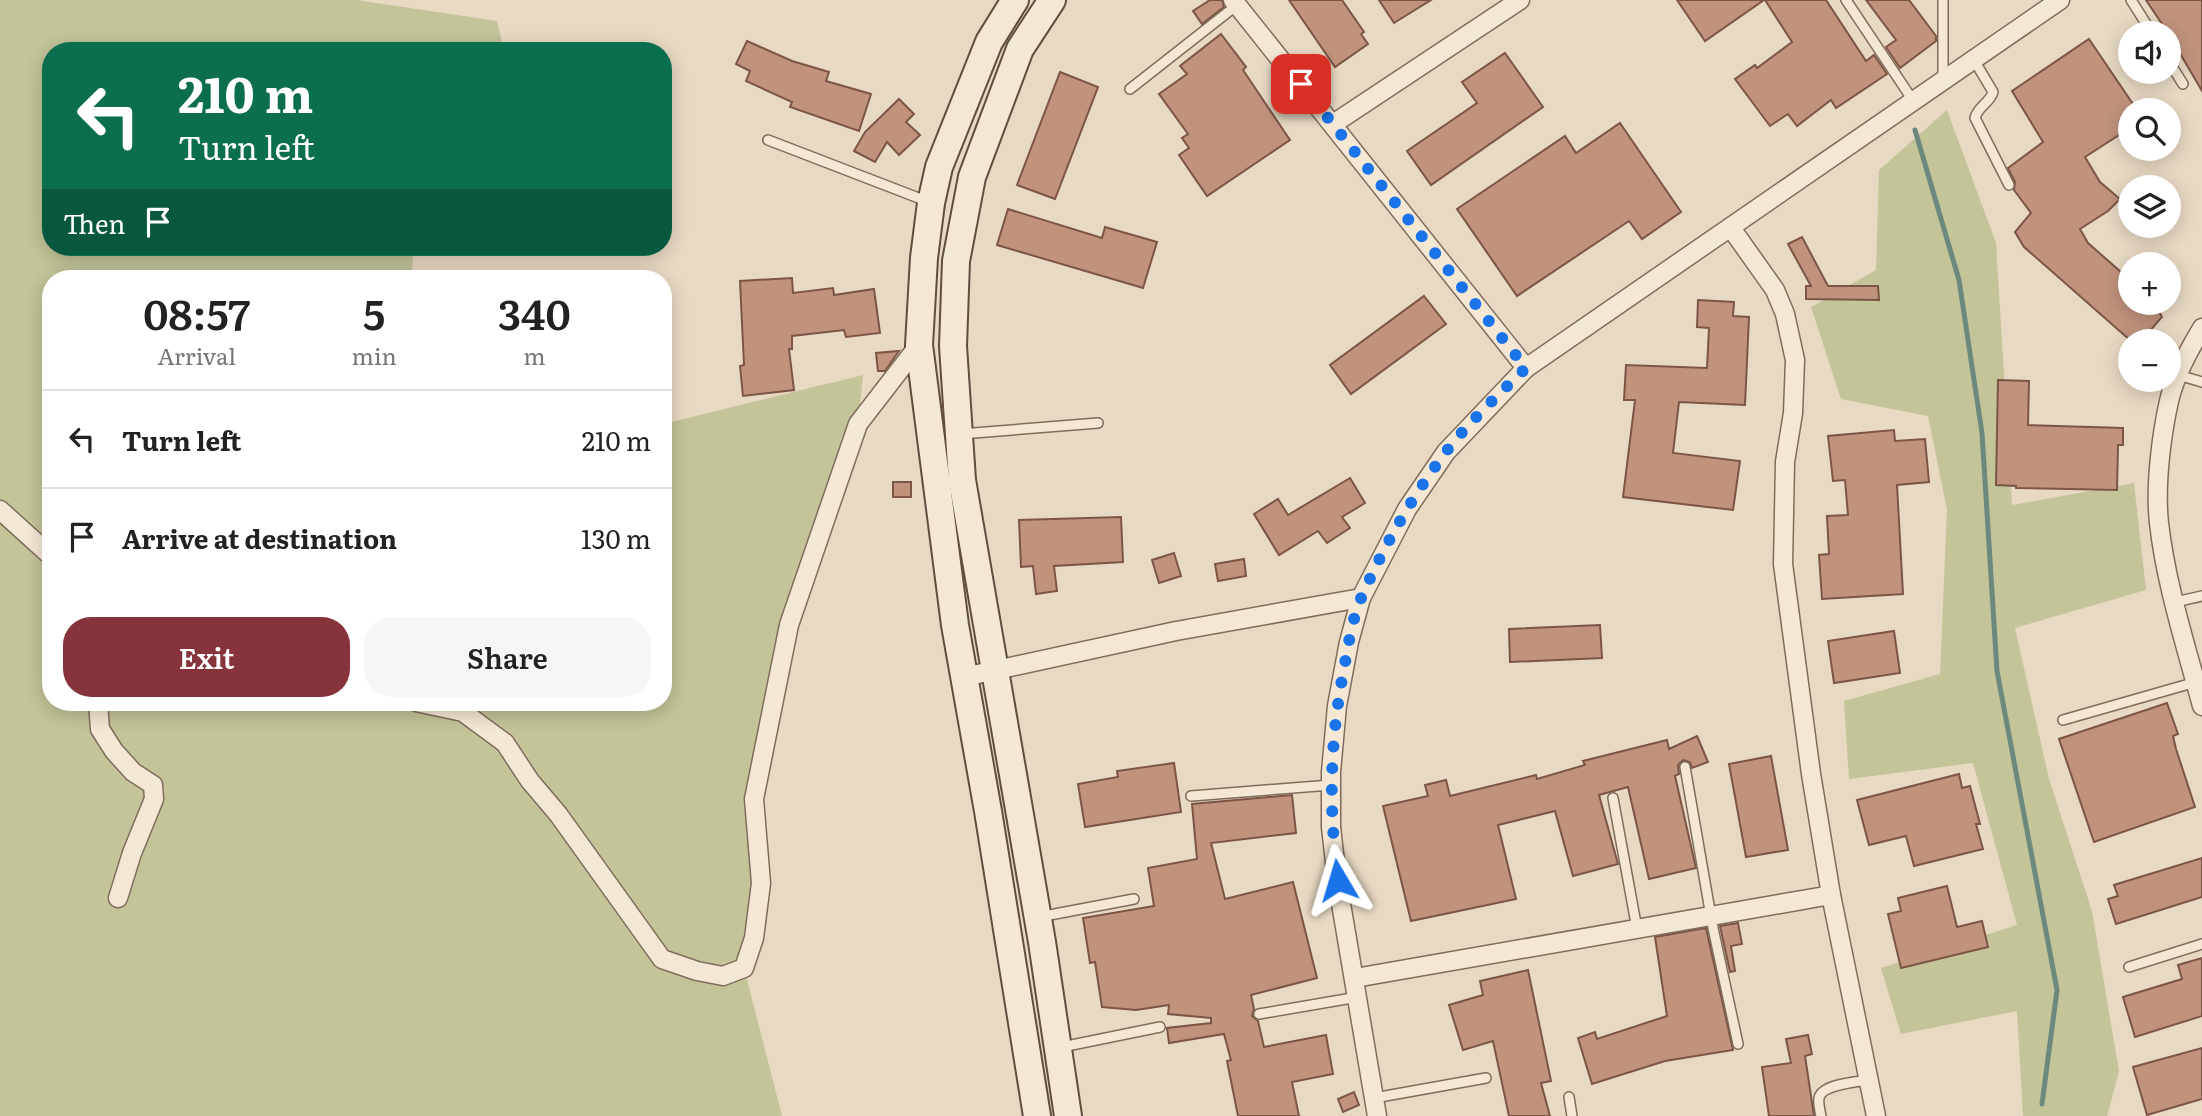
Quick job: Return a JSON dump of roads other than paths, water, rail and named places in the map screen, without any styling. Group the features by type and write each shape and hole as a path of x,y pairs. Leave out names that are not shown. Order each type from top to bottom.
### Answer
{"street":[{"path":"1015,0 989,42 939,167 924,258 919,345 944,555 991,824 1037,1116"},
{"path":"1052,0 1020,49 972,177 956,261 953,346 962,480 1038,917 1068,1116"},
{"path":"1333,124 1520,0"},
{"path":"1375,1107 1338,880 1331,827 1331,785 1337,706 1349,642 1361,598 1407,509 1446,452 1526,368 2060,0"},
{"path":"1235,2 1526,368"},
{"path":"1731,228 1775,290 1785,314 1795,360 1793,413 1785,462 1783,564 1811,774 1831,895 1875,1116"},
{"path":"2181,368 2202,328"},
{"path":"458,711 505,743 530,781 558,814 662,959 697,971 723,976 744,968 754,938 761,883 754,799 789,625 858,424 919,345"},
{"path":"2172,392 2158,491 2159,520 2162,548 2202,706"},
{"path":"0,510 42,548"},
{"path":"964,677 1176,631 1361,598"},
{"path":"99,711 100,729 114,751 133,772 153,785 154,799 132,853 118,898"},
{"path":"1355,978 1831,895"}],"lane":[{"path":"1846,0 1914,102"},
{"path":"1942,82 1943,0"},
{"path":"2131,0 2144,21"},
{"path":"1130,89 1235,2"},
{"path":"1974,60 1993,92 1991,99 1977,111 1975,118 2008,185"},
{"path":"768,140 931,203"},
{"path":"2181,376 2202,382"},
{"path":"959,434 1098,423"},
{"path":"2175,602 2202,596"},
{"path":"2063,720 2196,682"},
{"path":"1685,767 1710,916 1738,1044"},
{"path":"1191,796 1331,785"},
{"path":"1613,798 1637,929"},
{"path":"1038,917 1134,899"},
{"path":"2129,967 2202,944"},
{"path":"1259,1014 1358,997"},
{"path":"1058,1048 1160,1027"},
{"path":"1375,1107 1486,1079"},
{"path":"1821,1116 1819,1098 1822,1093 1830,1087 1868,1080"},
{"path":"1569,1097 1572,1116"}],"waterway":[{"path":"1915,130 1959,280 1982,433 1997,671 2057,990 2042,1104"}]}
